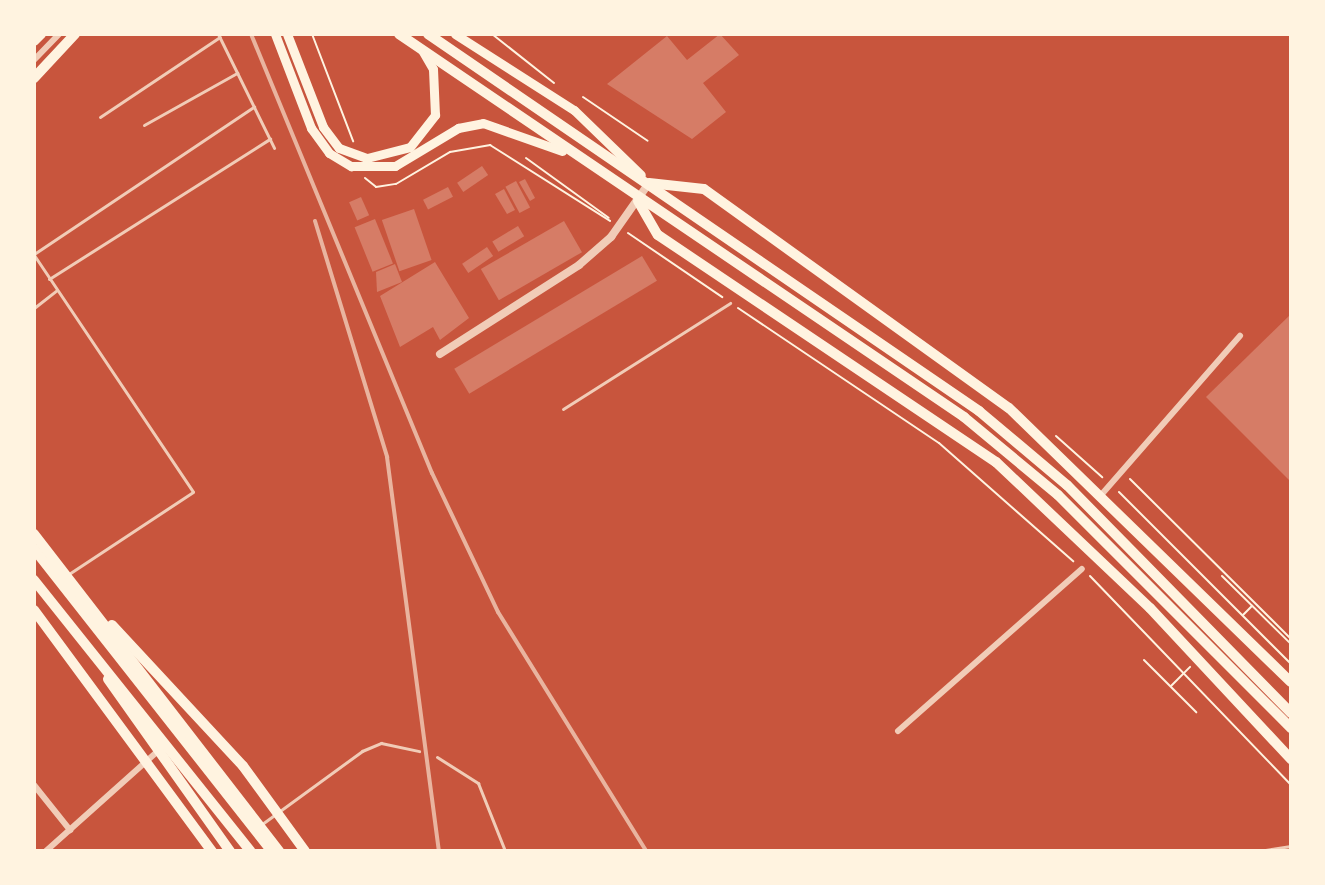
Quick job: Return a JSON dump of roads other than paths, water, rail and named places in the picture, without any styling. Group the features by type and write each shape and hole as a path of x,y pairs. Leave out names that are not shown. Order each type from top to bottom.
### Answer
{"main road":[{"path":"34,41 41,34"},
{"path":"34,78 75,34"},
{"path":"275,34 311,128 340,161 368,171 395,166 458,128 483,123 562,151"},
{"path":"287,34 323,127 339,148 367,158 410,147 435,115 435,80 422,50"},
{"path":"399,34 562,151 964,417 1058,495 1291,728"},
{"path":"428,34 979,411 1067,485 1291,713"},
{"path":"455,34 574,110 649,183 704,189 1009,408 1102,494 1291,682"},
{"path":"638,201 658,235 996,462 1150,608 1291,759"},
{"path":"34,534 279,851"},
{"path":"34,549 272,851"},
{"path":"34,580 168,742 250,851"},
{"path":"73,584 243,766 305,851"},
{"path":"34,610 212,851"},
{"path":"80,638 230,851"}],"street":[{"path":"34,60 59,34"},
{"path":"440,354 579,265 619,227 649,183"},
{"path":"1102,494 1240,336"},
{"path":"898,731 1082,569"},
{"path":"46,851 168,742"},
{"path":"34,785 70,830"}],"lane":[{"path":"100,117 219,36 274,148"},
{"path":"144,125 237,73"},
{"path":"59,580 193,492 34,255 254,107"},
{"path":"49,279 270,139"},
{"path":"34,308 57,290"},
{"path":"563,409 730,303"},
{"path":"261,825 362,751 381,743 419,751"},
{"path":"437,757 478,783 505,851"},
{"path":"1259,851 1291,846"}],"railway":[{"path":"251,34 432,473 498,612 646,851"},
{"path":"315,221 387,457 439,851"}]}
